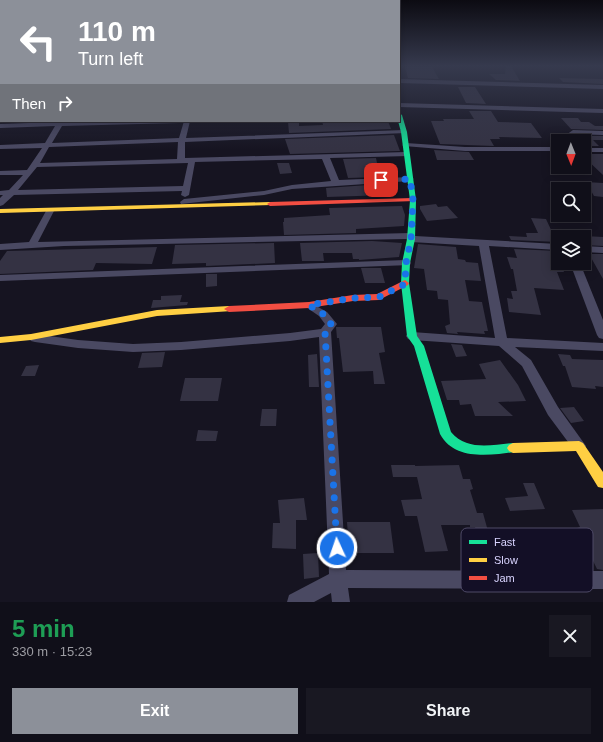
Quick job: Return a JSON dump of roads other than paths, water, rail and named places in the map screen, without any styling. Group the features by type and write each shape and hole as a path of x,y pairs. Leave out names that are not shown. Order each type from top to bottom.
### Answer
{"street":[{"path":"400,105 603,111"},
{"path":"400,118 404,132 413,200 411,238 406,263 405,284 412,336 419,346 446,434 451,443 457,447 469,450 579,446"},
{"path":"0,126 120,122"},
{"path":"181,161 182,139 187,122"},
{"path":"0,203 11,193 35,164 60,123"},
{"path":"0,147 47,144 404,132"},
{"path":"570,134 573,132 603,133"},
{"path":"35,164 325,156 406,150 551,149"},
{"path":"591,150 603,150"},
{"path":"325,156 336,183"},
{"path":"183,204 192,160"},
{"path":"0,173 29,172"},
{"path":"183,204 264,193 292,187 410,179"},
{"path":"0,193 187,188"},
{"path":"0,211 50,211 183,204 413,200"},
{"path":"32,245 50,211"},
{"path":"0,247 32,245 411,238 551,247"},
{"path":"483,242 502,342 526,363 553,410 582,449 603,483"},
{"path":"591,249 603,250"},
{"path":"0,278 406,263"},
{"path":"578,270 603,335"},
{"path":"0,340 31,337 93,324 157,314 309,305 353,298 379,297 405,284"},
{"path":"309,305 323,314 331,324 325,332 338,579 341,602"},
{"path":"31,337 86,345 133,348 181,346 290,337 325,332"},
{"path":"412,336 603,347"},
{"path":"296,602 338,579 461,579"},
{"path":"593,580 603,580"}]}
